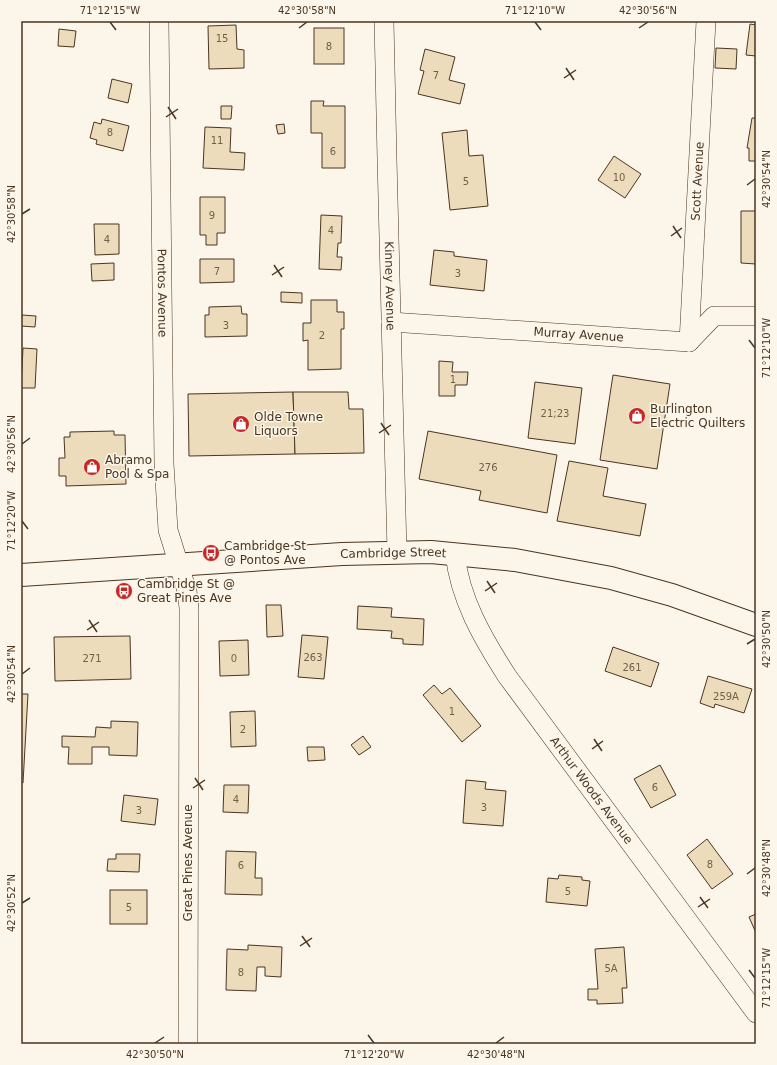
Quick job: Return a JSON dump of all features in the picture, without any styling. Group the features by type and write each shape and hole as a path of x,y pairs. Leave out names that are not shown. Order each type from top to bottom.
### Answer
{"main road":[{"name":"Cambridge Street","path":"21,575 178,564 397,552 455,554 550,565 611,578 672,595 756,625"}],"street":[{"name":"Pontos Avenue","path":"159,21 164,463 168,530 178,564"},
{"name":"Kinney Avenue","path":"384,21 391,385 397,552"},
{"name":"Scott Avenue","path":"689,342 706,21"},
{"path":"689,342 714,316 756,316"},
{"name":"Murray Avenue","path":"390,322 689,342"},
{"name":"Arthur Woods Avenue","path":"455,554 462,590 473,618 506,676 756,1013"},
{"name":"Great Pines Avenue","path":"178,564 187,591 189,608 188,1044"}],"building":[{"path":"750,24 756,25 756,56 746,55"},
{"path":"236,25 237,49 244,50 244,68 209,69 208,26"},
{"path":"314,28 344,28 344,64 314,64"},
{"path":"59,29 76,31 74,47 58,46"},
{"path":"716,48 737,49 736,69 715,68"},
{"path":"425,49 455,57 449,80 465,84 460,104 418,94 424,71 420,70"},
{"path":"112,79 132,84 128,103 108,98"},
{"path":"311,101 324,101 323,106 345,106 345,168 322,168 322,133 311,133"},
{"path":"221,106 232,106 231,119 221,119"},
{"path":"752,118 756,118 756,161 749,161 749,148 747,148"},
{"path":"102,119 129,126 123,151 96,144 97,140 90,138 94,122 101,124"},
{"path":"284,124 285,133 278,134 276,125"},
{"path":"205,127 231,128 230,152 245,153 244,170 203,168"},
{"path":"467,130 469,156 483,155 488,206 450,210 442,133"},
{"path":"614,156 641,174 625,198 598,180"},
{"path":"200,197 225,197 225,233 217,233 217,245 206,245 206,235 200,235"},
{"path":"741,211 756,211 756,264 741,263"},
{"path":"321,215 342,216 341,243 338,243 337,257 342,257 341,270 319,269"},
{"path":"94,224 119,224 119,254 95,255"},
{"path":"434,250 454,252 454,256 487,260 484,291 430,285"},
{"path":"200,259 234,259 234,282 200,283"},
{"path":"114,263 114,280 92,281 91,264"},
{"path":"281,292 302,293 302,303 281,302"},
{"path":"311,300 337,300 337,312 344,312 344,329 341,329 341,369 308,370 308,340 303,341 303,323 311,323"},
{"path":"241,306 242,314 247,314 247,336 205,337 205,315 209,315 209,307"},
{"path":"22,315 36,316 35,327 21,326"},
{"path":"23,348 37,349 35,388 21,388"},
{"path":"439,361 453,362 452,372 468,372 467,385 455,385 455,396 439,396"},
{"path":"613,375 670,384 657,469 600,460"},
{"path":"535,382 582,388 575,444 528,438"},
{"name":"Olde Towne Liquors","path":"293,392 295,454 189,456 188,394"},
{"path":"293,392 348,392 349,409 363,409 364,453 295,454"},
{"name":"Abramo Pool & Spa","path":"114,431 114,435 125,435 126,484 66,486 66,476 59,476 59,458 65,458 64,437 70,437 70,432"},
{"path":"428,431 557,455 547,513 479,500 481,491 419,479"},
{"path":"569,461 608,468 603,496 646,504 640,536 557,521"},
{"path":"266,605 281,605 283,636 267,637"},
{"path":"358,606 392,608 391,617 424,619 423,645 403,644 403,639 391,638 392,631 357,629"},
{"path":"302,635 328,637 324,679 298,677"},
{"path":"130,636 131,679 55,681 54,637"},
{"path":"248,640 249,675 220,676 219,641"},
{"path":"613,647 659,663 651,687 605,671"},
{"path":"708,676 752,689 744,713 715,704 714,708 700,703"},
{"path":"434,685 442,694 450,688 481,726 462,742 423,695"},
{"path":"21,694 28,694 23,783 21,783"},
{"path":"255,711 256,746 231,747 230,712"},
{"path":"111,721 138,722 137,756 109,755 109,747 92,747 92,764 68,764 69,747 62,747 62,736 95,737 96,727 111,728"},
{"path":"363,736 371,747 359,755 351,745"},
{"path":"307,747 324,747 325,760 308,761"},
{"path":"660,765 676,795 651,808 634,779"},
{"path":"466,780 486,782 485,789 506,791 503,826 463,823"},
{"path":"224,785 249,785 248,813 223,812"},
{"path":"124,795 158,799 155,825 121,821"},
{"path":"707,839 733,874 712,889 687,855"},
{"path":"226,851 256,852 255,878 262,878 262,895 225,894"},
{"path":"116,854 140,854 139,872 107,871 108,859 116,859"},
{"path":"559,875 582,877 582,880 590,881 587,906 546,902 548,878 558,879"},
{"path":"110,890 147,890 147,924 110,924"},
{"path":"756,914 756,933 749,917"},
{"path":"248,945 282,947 281,977 265,976 265,967 257,967 256,991 226,990 227,949 248,950"},
{"path":"624,947 627,988 622,988 623,1003 597,1004 597,1000 588,1000 588,989 598,989 595,949"}],"place":[{"name":"Burlington Electric Quilters","path":"637,416"},
{"name":"Olde Towne Liquors","path":"241,424"},
{"name":"Abramo Pool & Spa","path":"92,467"},
{"name":"Cambridge St @ Pontos Ave","path":"211,553"},
{"name":"Cambridge St @ Great Pines Ave","path":"124,591"}]}
